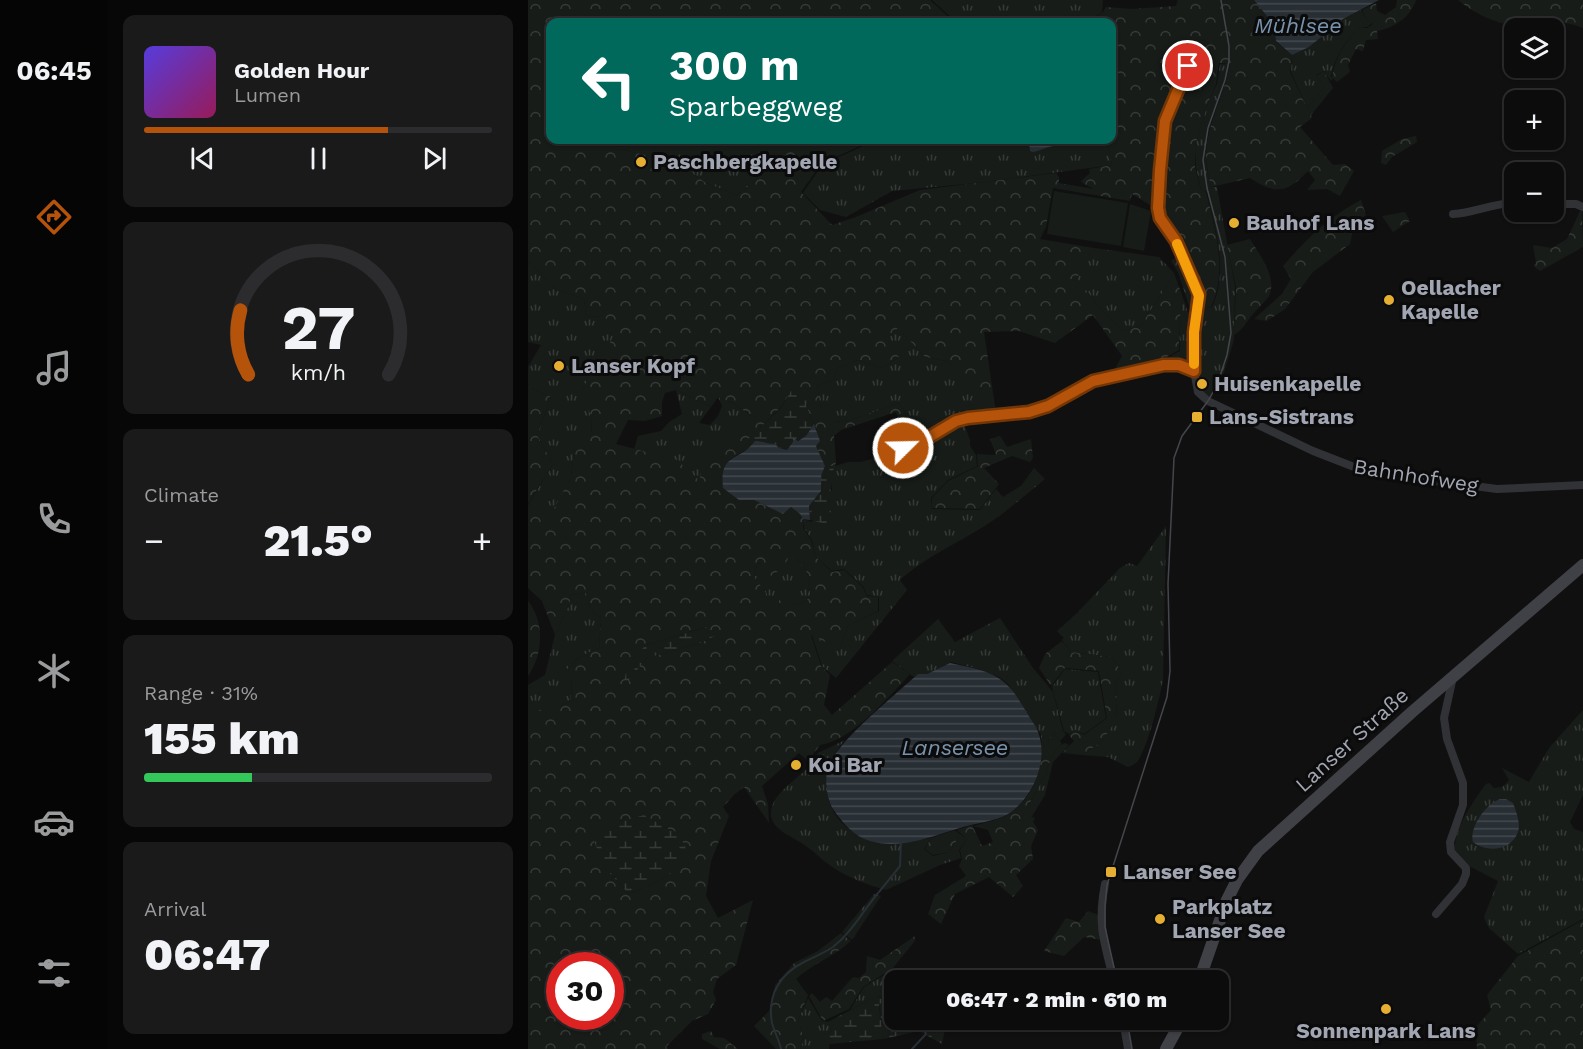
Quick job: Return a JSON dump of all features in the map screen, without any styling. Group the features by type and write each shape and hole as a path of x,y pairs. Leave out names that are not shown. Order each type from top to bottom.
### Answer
{"main road":[{"name":"Lanser Straße","path":"1203,970 1227,900 1250,860 1267,842 1453,677 1583,565"},
{"path":"1166,1049 1176,1030"}],"street":[{"path":"903,448 931,436 956,421 1029,412 1048,406 1093,381 1164,365 1179,365 1194,371 1194,332 1199,294 1176,241 1160,218 1158,208 1165,121 1182,84 1189,61"},
{"path":"1453,214 1504,204"},
{"path":"1564,204 1583,207"},
{"name":"Bahnhofweg","path":"1194,371 1197,389 1200,395 1208,401 1312,451 1362,471 1497,489 1583,485"},
{"path":"1436,914 1462,884 1466,874 1466,868 1451,852 1450,842 1463,805 1463,783 1447,739 1444,718 1453,677"},
{"path":"1105,884 1100,906 1101,929 1111,970"},
{"path":"1125,1030 1128,1049"}],"green space":[{"path":"528,0 930,0 950,18 546,18 546,144 619,144 619,149 676,162 706,183 737,195 757,180 761,158 745,144 863,144 821,164 801,192 832,225 920,190 1056,173 1059,183 1094,189 1081,181 1090,173 1089,169 1112,165 1108,144 1116,144 1116,18 1094,18 1106,7 1132,9 1176,6 1178,0 1254,0 1274,25 1276,42 1292,55 1290,72 1307,108 1324,87 1316,76 1324,71 1333,88 1311,115 1312,118 1300,127 1333,165 1345,164 1354,171 1340,196 1327,189 1307,190 1315,180 1308,171 1294,184 1281,189 1267,187 1250,178 1211,187 1206,159 1207,143 1230,63 1219,63 1216,84 1195,146 1195,167 1201,190 1206,192 1218,250 1219,280 1211,307 1193,311 1190,309 1178,272 1171,261 1177,256 1184,255 1155,208 1132,194 1130,201 1053,188 1046,227 1040,239 1094,248 1077,278 1099,307 1123,331 1141,326 1174,273 1183,298 1179,324 1179,350 1153,365 1113,373 1122,356 1093,315 1055,343 1019,331 984,332 996,413 962,416 908,444 896,412 841,430 834,436 835,466 825,466 816,446 817,431 806,406 791,391 781,407 748,440 752,446 729,460 739,500 754,500 783,514 791,507 803,519 803,528 811,540 816,557 832,572 844,570 862,586 867,596 878,597 878,611 848,626 840,649 811,635 821,666 830,675 824,705 832,715 892,662 910,674 857,727 832,742 820,745 808,761 799,753 762,786 768,804 769,823 744,787 723,807 729,816 711,861 706,896 718,918 753,900 736,965 717,979 713,992 716,1000 708,1014 692,1021 666,1047 668,1049 528,1049 528,720 547,704 561,707 571,700 572,678 565,673 580,658 599,648 601,619 591,609 586,593 571,595 569,605 555,635 542,601 528,588 528,505 551,514 571,477 574,451 592,433 591,417 583,388 591,374 619,377 604,355 617,328 604,317 586,316 584,299 556,290 528,261","holes":["898,328 925,357 947,361 983,407 961,411 916,428 899,403 851,420 835,422 821,410 817,385 833,380 838,368 858,360 882,368 899,357 885,342","676,390 711,407 718,397 735,404 751,416 739,429 701,460 700,481 677,460 616,444 628,420 645,421 662,416 662,402 665,393","789,556 805,569 810,581 808,585 811,595 805,602 794,605 781,595 778,604 765,602 766,593 754,577 757,564 761,563 771,576 784,567","706,627 714,636 700,643 647,658 624,685 646,645","644,815 670,830 675,871 629,894 604,867"]},
{"path":"932,0 1103,0 1102,12 1093,18 981,18 974,16 952,18"},
{"path":"1397,0 1416,0 1406,17 1390,27 1377,31 1378,39 1366,40 1363,51 1356,49 1348,65 1350,72 1337,82 1332,77 1342,50 1360,27 1367,28 1373,24 1366,19 1362,10 1376,3 1377,11 1385,15 1396,7"},
{"path":"1458,0 1583,0 1583,28 1564,23 1564,18 1504,18 1504,24 1467,7"},
{"path":"1361,10 1366,19 1372,23 1367,27 1360,27 1338,55 1331,81 1324,71 1316,75 1324,87 1307,108 1291,72 1292,55 1309,47 1343,19"},
{"path":"1230,63 1212,119 1206,158 1211,187 1217,187 1235,287 1234,340 1224,372 1211,398 1201,390 1196,368 1153,366 1180,351 1179,324 1183,298 1188,312 1212,307 1217,294 1220,280 1219,250 1207,192 1201,190 1196,167 1195,146 1208,103 1217,84 1220,64"},
{"path":"1416,136 1417,142 1392,157 1386,165 1381,163 1382,151 1402,139"},
{"path":"619,144 745,144 761,158 757,180 737,195 706,183 676,162 619,149"},
{"path":"865,144 1108,144 1112,165 976,183 892,191 846,217 820,210 803,193 822,165"},
{"path":"1054,191 1128,203 1121,246 1047,234"},
{"path":"1361,200 1366,215 1354,224 1350,244 1313,272 1285,309 1267,321 1254,319 1282,294 1291,279 1283,266 1310,237"},
{"path":"1130,204 1151,211 1144,251 1123,247"},
{"path":"1582,207 1583,247 1540,271 1533,266 1536,263 1533,245 1552,248 1567,239"},
{"path":"1405,212 1410,221 1393,232 1382,216"},
{"path":"1250,239 1266,266 1271,289 1269,296 1243,328 1234,335 1236,287 1227,245"},
{"path":"1094,248 1159,257 1174,273 1141,326 1123,331 1099,307 1076,277"},
{"path":"528,261 556,290 584,299 586,316 604,317 618,328 619,377 583,387 591,417 592,434 574,451 571,477 551,515 528,505 553,464 537,435 551,397 533,389 528,384 528,367 541,345 528,342"},
{"path":"898,328 925,357 947,361 984,407 961,411 916,428 899,403 851,420 834,422 821,410 817,385 833,380 838,368 858,360 882,368 898,358 884,342"},
{"path":"528,384 533,389 551,397 537,435 553,464 528,504"},
{"path":"676,390 711,407 699,423 710,425 718,416 722,406 718,397 735,404 751,416 747,422 749,428 728,444 727,440 700,482 634,450 638,436 661,431 669,422 682,414"},
{"path":"801,390 808,398 806,406 814,424 806,437 793,442 787,450 775,444 752,446 747,440 781,408 791,391"},
{"path":"963,421 970,446 976,455 977,466 948,480 931,498 932,509 980,510 996,489 1003,497 1021,486 1034,468 1045,479 995,519 929,559 900,580 907,590 836,678 822,666 812,635 840,649 848,626 879,611 879,597 867,595 863,586 844,569 832,571 816,557 812,540 804,528 803,519 812,522 832,490 830,477 835,466 848,462 861,462 901,451"},
{"path":"1000,436 1007,447 1031,439 1033,458 1030,462 1012,456 984,468 999,484 980,509 932,508 932,498 948,481 978,466 977,454 996,455 990,439"},
{"path":"825,466 835,466 831,486 831,525 810,520 809,506 821,491 821,476"},
{"path":"1166,526 1163,680 1143,752 1137,762 1128,767 1108,757 1083,755 1102,741 1117,718 1115,686 1122,673 1112,657 1071,652 1062,640 1064,638 1057,631 1120,568 1129,563 1137,566"},
{"path":"789,556 805,569 810,581 808,585 811,595 805,602 794,605 781,596 778,605 765,602 754,577 757,564"},
{"path":"586,593 591,609 601,619 599,648 575,661 565,673 572,677 571,700 561,707 528,720 528,685 545,675 555,635 569,605 571,595"},
{"path":"528,601 537,619 540,638 537,658 528,676"},
{"path":"1000,618 1033,668 1053,692 1063,731 1066,734 1060,741 1054,733 1048,740 1041,735 1008,684 999,677 951,662 927,674 918,674 914,677 892,661 938,619 955,642"},
{"path":"707,627 715,636 700,643 647,658 623,687 628,663 646,645"},
{"path":"1062,641 1071,652 1112,657 1122,673 1115,686 1117,719 1102,741 1083,755 1062,753 1074,741 1069,735 1075,730 1084,735 1107,718 1099,671 1065,668 1051,686 1039,668 1045,654"},
{"path":"1065,669 1098,672 1106,718 1084,734 1075,730 1069,734 1064,731 1052,687"},
{"path":"1583,710 1583,795 1570,822 1574,829 1583,832 1583,919 1518,954 1489,928 1484,917 1498,881 1471,867 1455,852 1457,834 1465,816 1486,784 1489,783 1494,788 1502,787 1509,780 1502,768 1529,782 1549,748"},
{"path":"1054,733 1062,744 1055,749 1042,781 1020,820 1023,822 1032,817 1035,818 1033,822 1038,830 1031,846 1033,859 1016,875 1023,886 1013,897 989,877 955,894 941,924 928,914 935,895 966,876 959,866 962,859 960,850 967,839 957,830 972,825 982,846 993,842 988,830 973,826 1005,816 1024,801 1031,791 1039,770 1041,735 1048,740"},
{"name":"Lansersee","path":"845,740 831,763 827,776 829,801 843,823 865,839 878,842 901,843 931,838 924,849 933,856 949,852 959,837 956,831 967,839 959,850 961,858 940,865 886,890 837,870 775,825 771,813 777,797 809,767 818,753"},
{"path":"1065,743 1069,745 1053,762 1045,795 1031,818 1023,822 1020,820 1042,781 1055,749"},
{"path":"644,815 678,832 686,849 675,871 629,894 604,867 593,838 601,828"},
{"path":"956,831 959,837 949,852 933,855 925,849 931,838"},
{"path":"874,894 881,896 852,940 842,932"},
{"path":"1088,911 1098,915 1101,940 1084,937 1064,956 1044,951 1066,918 1079,922"},
{"path":"1583,920 1583,1049 1477,1049 1476,1027 1491,1010 1487,995 1518,956"},
{"path":"841,933 851,941 796,979 808,995 798,1020 804,1039 800,1049 776,1049 754,1026 769,1011 775,985 794,963 818,951"},
{"path":"915,936 914,942 892,969 884,970 884,974 863,987 849,1009 823,1021 809,996 812,993 820,1002 826,997 832,1001 853,977 859,978 866,972 867,956 880,960"},
{"path":"884,975 884,997 875,997 850,1010 864,987"},
{"path":"875,997 884,997 884,1003 879,1004 883,1039 829,1044 831,1027 828,1022"},
{"path":"808,998 822,1021 828,1022 831,1027 829,1049 800,1049 804,1039 798,1020"},
{"path":"884,1002 884,1030 895,1030 883,1039 879,1003"},
{"path":"895,1030 945,1030 942,1044 919,1031 883,1039"},
{"path":"711,1031 714,1037 724,1038 738,1049 720,1049 702,1039 702,1034"}],"water":[{"name":"Mühlsee","path":"1254,0 1379,0 1343,19 1309,47 1292,55 1276,41 1274,25"},
{"path":"1029,144 1062,144 1033,152 1030,151"},
{"path":"814,424 820,441 816,446 825,466 821,476 821,491 809,506 810,520 803,519 791,507 783,514 754,500 739,500 723,488 724,468 727,463 755,441 775,444 787,450 793,438 798,441 806,436"},
{"name":"Lansersee","path":"950,663 993,675 1009,687 1021,702 1034,724 1042,749 1041,762 1031,789 1013,810 993,820 905,843 882,843 864,839 844,824 833,809 827,793 826,781 829,765 835,754 856,730 918,674 927,674"},
{"path":"1500,799 1513,803 1519,821 1518,832 1510,843 1504,846 1492,849 1479,846 1473,842 1472,836 1476,823 1489,806"}],"waterway":[{"path":"879,892 900,866 901,843"},
{"path":"781,1049 771,1013 777,986 796,967 830,949 840,941 878,893"},
{"path":"912,1049 926,1034"}],"tram line":[{"path":"1115,970 1105,927 1107,885 1167,697 1170,671 1168,584 1174,458 1182,436 1217,385 1227,355 1231,333 1225,257 1207,188 1203,160 1208,128 1225,80 1229,61 1229,46 1221,0"},
{"path":"1129,1030 1132,1049"}],"slow traffic":[{"path":"1177,244 1199,296 1194,332 1194,364"}],"place":[{"name":"Paschbergkapelle","path":"641,162"},
{"name":"Bauhof Lans","path":"1234,223"},
{"name":"Oellacher Kapelle","path":"1389,300"},
{"name":"Lanser Kopf","path":"559,366"},
{"name":"Huisenkapelle","path":"1202,384"},
{"name":"Lans-Sistrans","path":"1197,417"},
{"name":"Koi Bar","path":"796,765"},
{"name":"Lanser See","path":"1111,872"},
{"name":"Parkplatz Lanser See","path":"1160,919"},
{"name":"Sonnenpark Lans","path":"1386,1009"}],"route":[{"path":"903,448 931,436 956,421 1029,412 1048,406 1093,381 1164,365 1179,365 1194,371 1194,332 1199,294 1176,241 1158,215 1158,188 1165,121 1188,66"}]}
